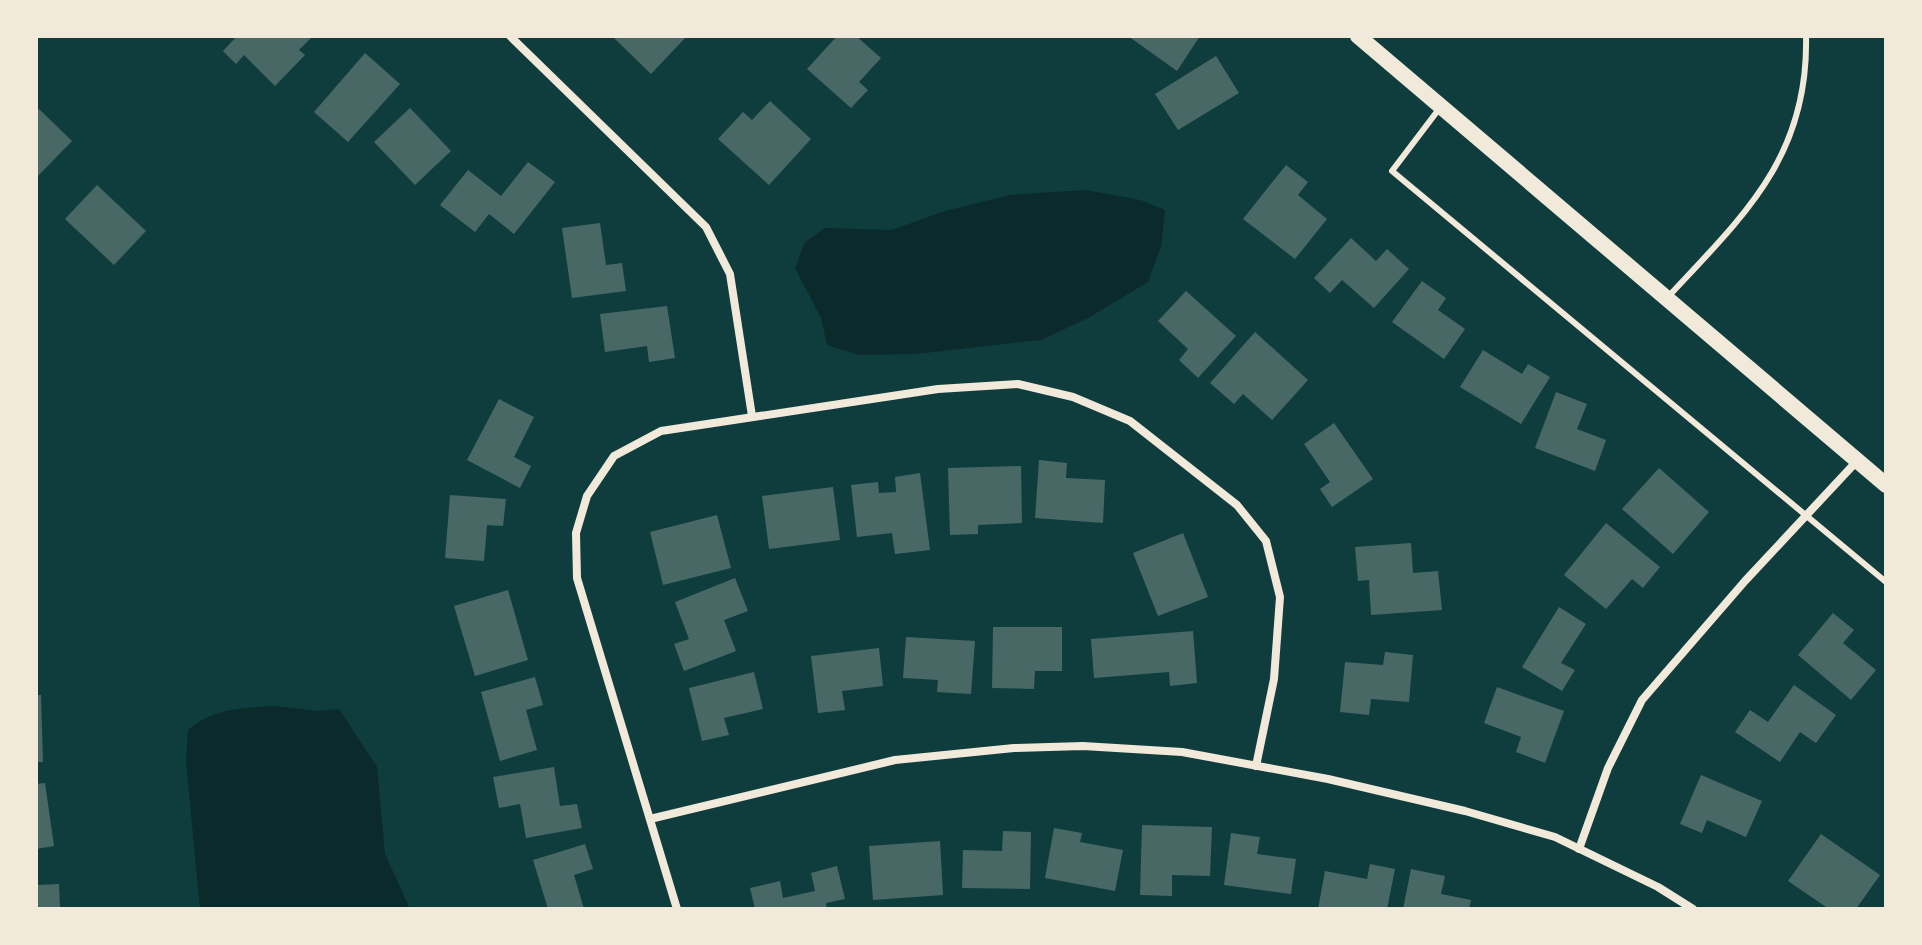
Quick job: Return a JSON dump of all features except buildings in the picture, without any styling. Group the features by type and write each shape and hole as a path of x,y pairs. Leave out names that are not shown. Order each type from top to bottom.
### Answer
{"main road":[{"path":"1358,36 1886,485"}],"street":[{"path":"510,36 706,227 730,274 752,416"},
{"path":"677,909 577,578 576,533 587,496 614,456 661,431 938,389 1018,384 1073,397 1130,421 1237,505 1266,541 1280,597 1274,679 1256,766"},
{"path":"1579,849 1608,768 1642,700 1857,461"},
{"path":"650,819 895,760 1014,748 1083,746 1182,752 1465,811 1555,837 1693,909"}],"lane":[{"path":"1667,298 1745,213 1773,176 1797,108 1806,36"},
{"path":"1441,106 1392,171 1886,582"}],"water":[{"path":"1086,190 1140,200 1165,210 1161,247 1148,282 1088,318 1041,340 916,354 859,355 827,345 821,318 795,268 805,242 825,228 892,230 945,211 1010,195"},
{"path":"275,706 318,711 339,709 377,767 385,854 410,909 200,909 186,761 188,730 218,713"}]}
